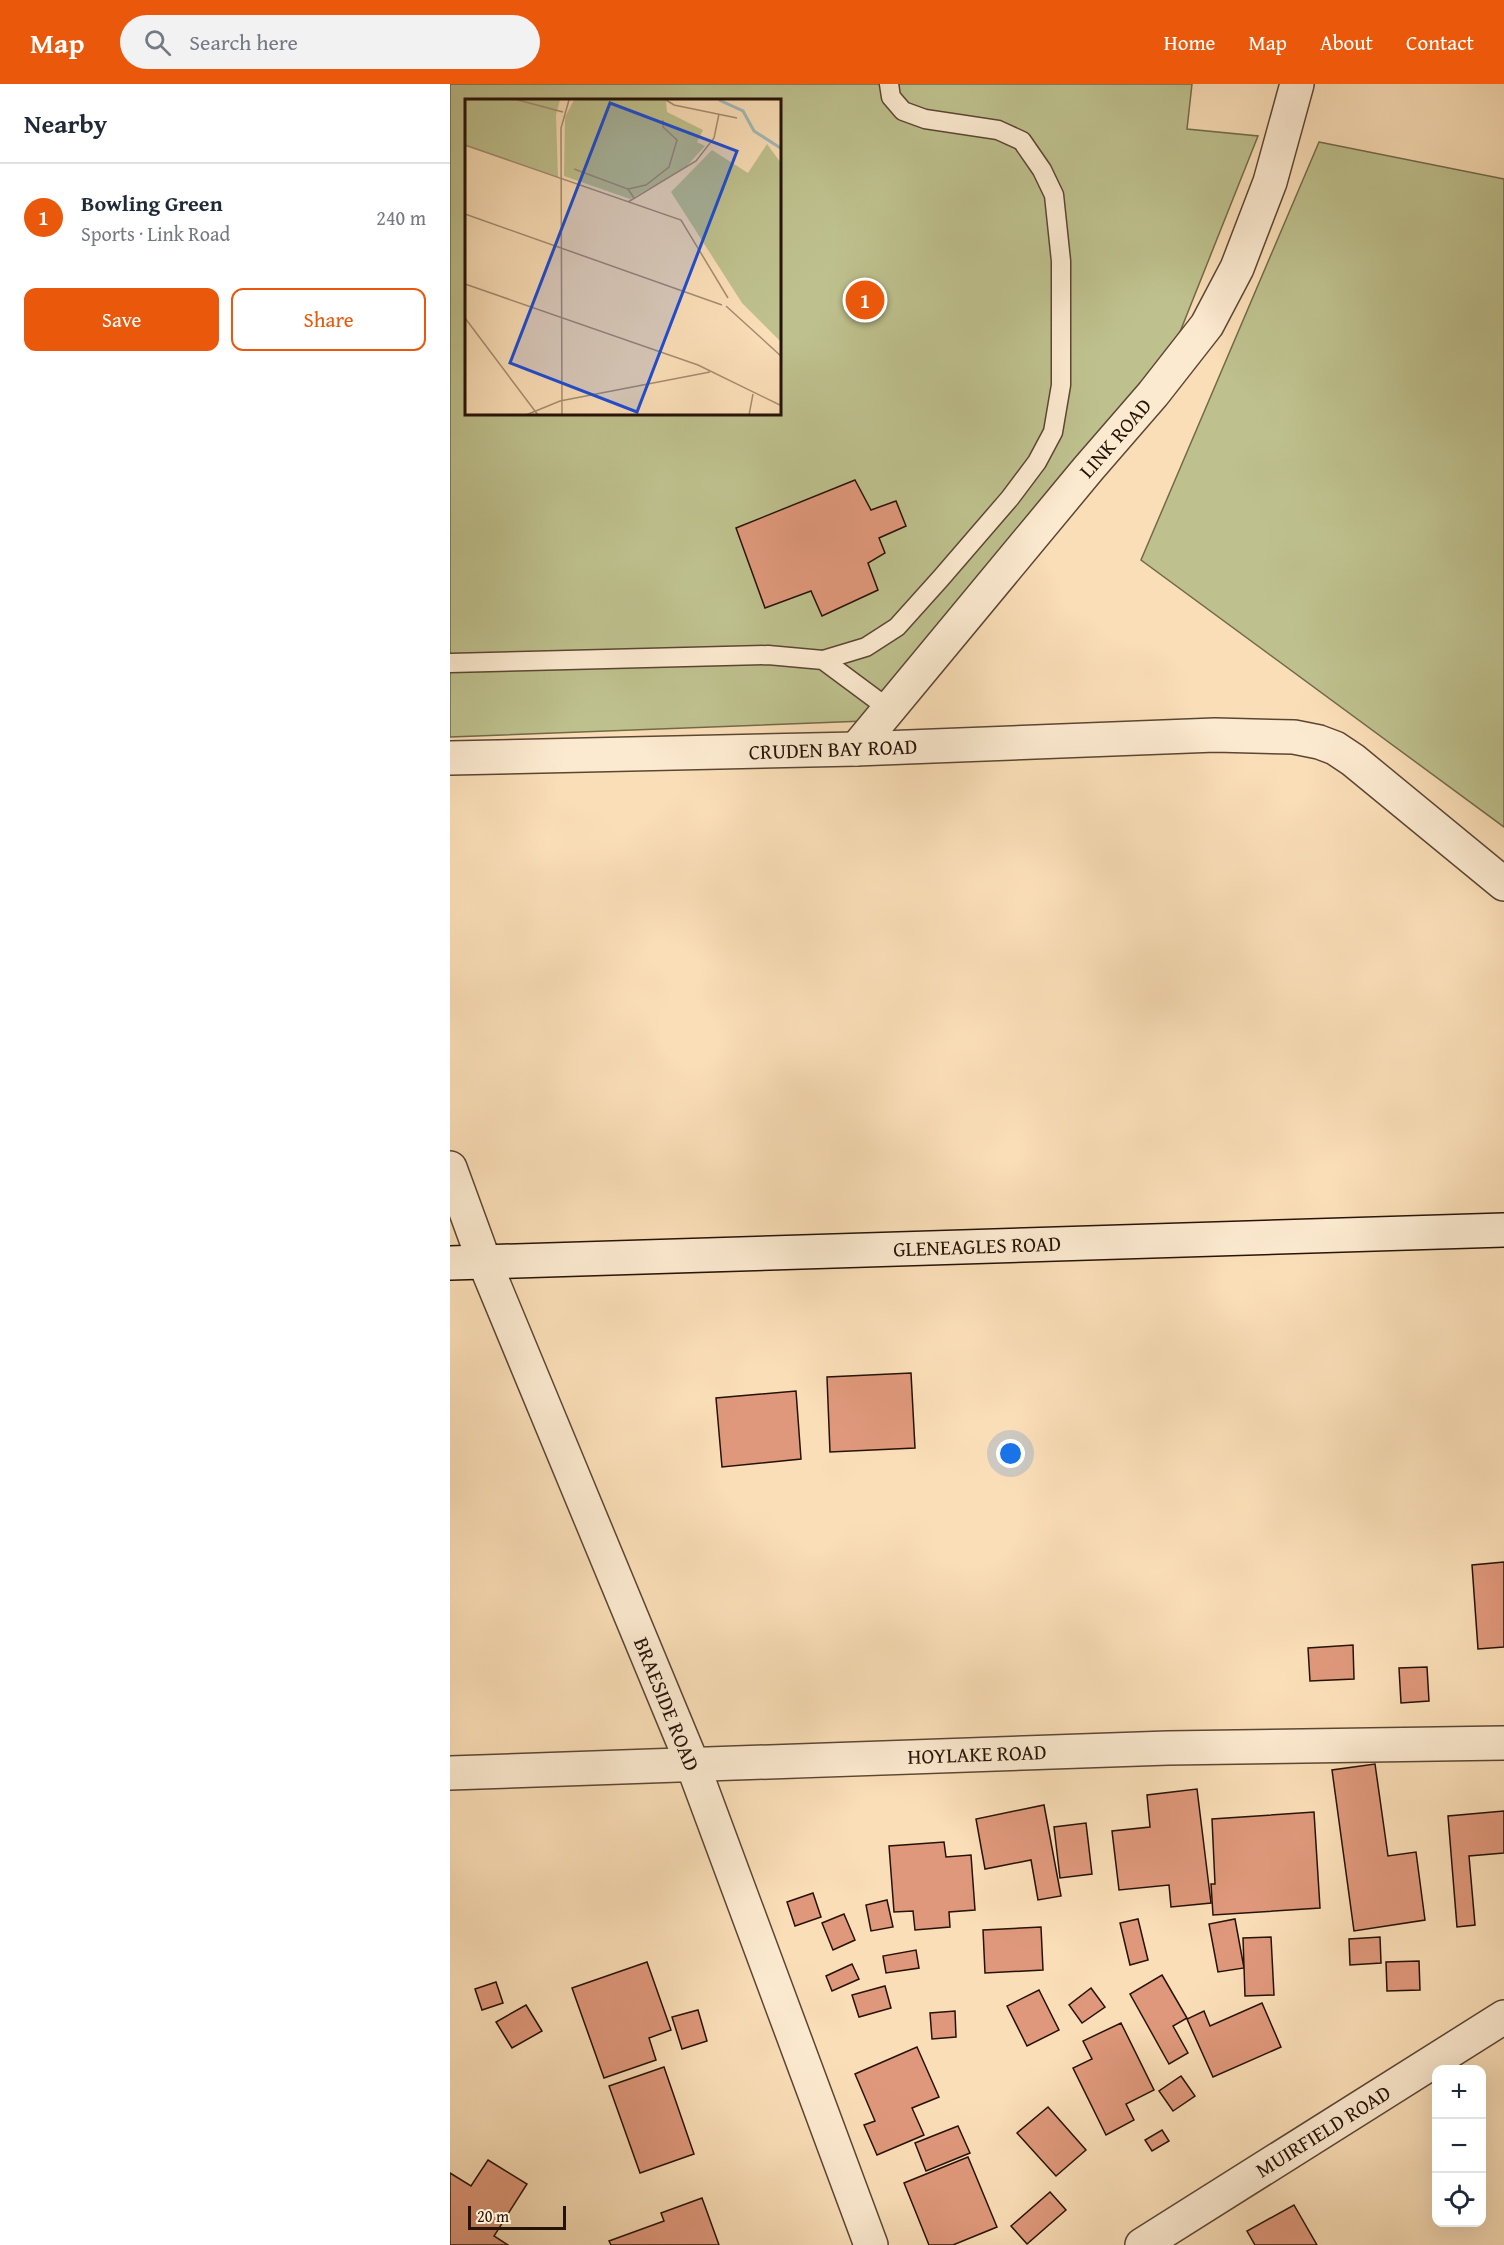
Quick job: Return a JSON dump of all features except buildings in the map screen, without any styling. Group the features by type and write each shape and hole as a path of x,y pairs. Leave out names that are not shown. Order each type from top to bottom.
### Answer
{"street":[{"name":"LINK ROAD","path":"856,749 1153,394 1207,325 1237,268 1270,182 1297,84"},
{"name":"CRUDEN BAY ROAD","path":"450,758 856,749 1215,735 1294,737 1335,748 1353,760 1504,884"},
{"name":"BRAESIDE ROAD","path":"450,1168 484,1261 692,1763 871,2245"},
{"name":"GLENEAGLES ROAD","path":"450,1263 1504,1230"},
{"name":"HOYLAKE ROAD","path":"450,1773 1168,1748 1504,1743"},
{"name":"MUIRFIELD ROAD","path":"1142,2245 1504,2017"}],"lane":[{"path":"450,663 768,655 823,660 866,647 897,627 1010,498 1037,462 1053,432 1061,385 1061,261 1054,195 1042,170 1022,141 998,130 925,119 903,111 891,97 889,84"},
{"path":"823,660 890,709"}],"green space":[{"path":"450,84 1192,84 1187,129 1258,136 1174,347 865,721 450,737"},
{"path":"1319,142 1504,179 1504,827 1141,560"}],"place":[{"name":"Bowling Green","path":"865,300"}]}
